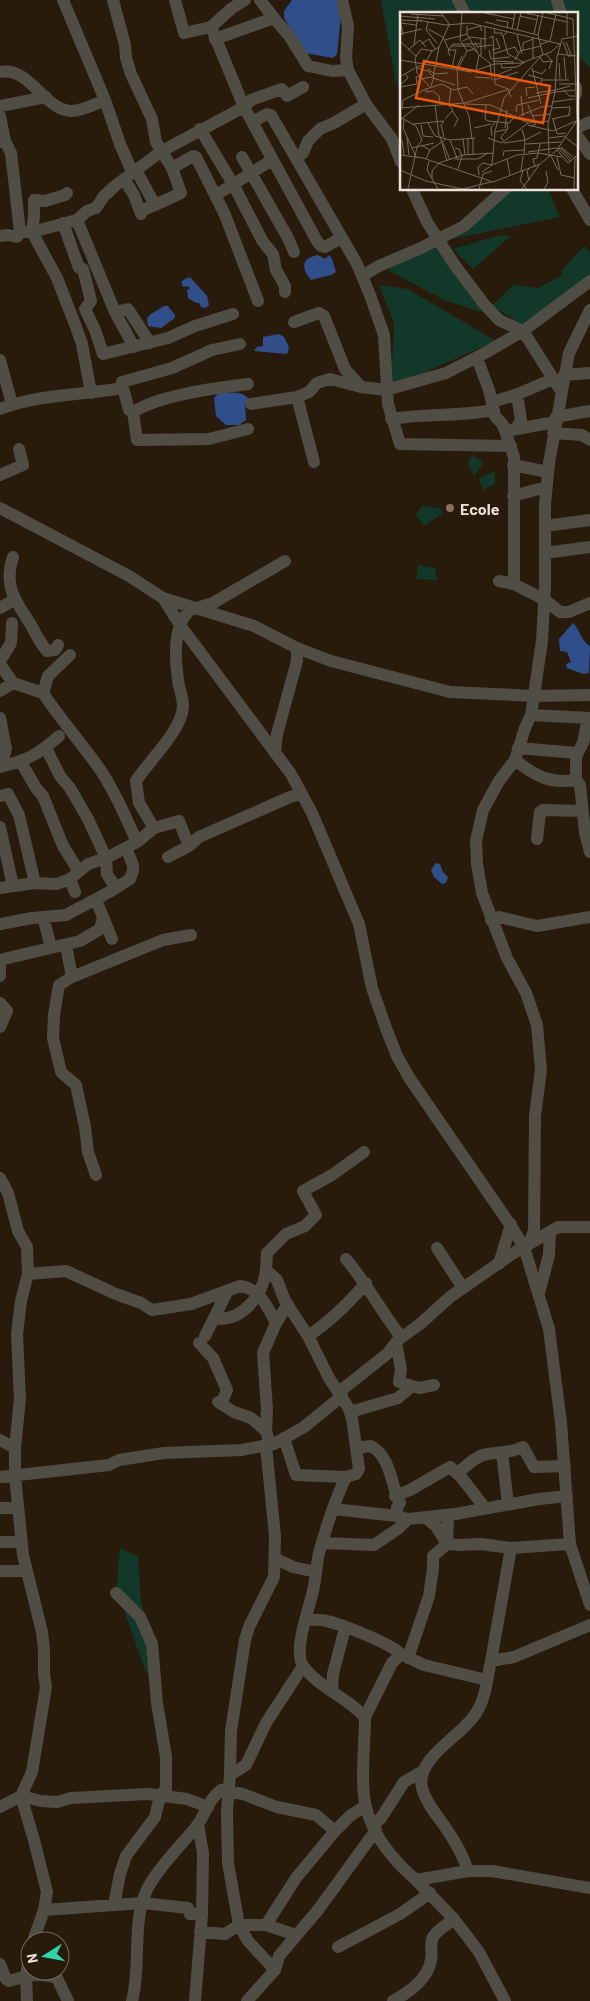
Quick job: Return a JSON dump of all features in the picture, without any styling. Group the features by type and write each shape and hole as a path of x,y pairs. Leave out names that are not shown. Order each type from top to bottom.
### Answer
{"street":[{"path":"63,0 105,100 130,167 136,170 155,205"},
{"path":"113,0 131,74 152,120 156,142 172,168 181,193 143,210 141,214 134,195 124,179"},
{"path":"175,0 182,32 211,27 232,8 245,0"},
{"path":"260,0 290,37 308,66 332,71 348,70"},
{"path":"342,0 348,26 346,58 348,70 366,104 385,127 400,160"},
{"path":"458,0 464,12"},
{"path":"216,40 274,18"},
{"path":"211,27 244,107 321,246 341,238"},
{"path":"0,72 7,70 27,80 58,108 71,111 105,100"},
{"path":"0,236 17,237 26,232 77,220 87,211 96,208 104,196 162,151 244,107 251,100 282,90 287,96 303,86"},
{"path":"0,106 46,97"},
{"path":"297,158 303,153 308,142 320,130 366,104"},
{"path":"252,122 267,114 271,115 362,276 384,335 386,390 391,419 400,444 511,446"},
{"path":"0,116 2,142 11,153 26,232 57,278 82,344 91,393"},
{"path":"578,127 590,122"},
{"path":"200,129 233,184 263,242 273,254 276,270 285,286 285,292"},
{"path":"578,137 590,154"},
{"path":"172,168 193,156 196,157 216,195 258,301"},
{"path":"242,156 294,252"},
{"path":"203,170 219,160"},
{"path":"216,195 272,160"},
{"path":"412,190 427,222 454,264 484,304 499,320 523,331 559,377"},
{"path":"362,276 469,222 504,190"},
{"path":"573,190 590,220"},
{"path":"26,232 34,200 45,201 65,195 66,193"},
{"path":"77,220 115,312 134,347"},
{"path":"64,224 79,268 83,269 91,300 85,309 96,330 103,354 150,343 233,314"},
{"path":"251,404 297,397 309,392 317,383 330,379 361,387 386,390 446,373 477,358 523,331 590,281"},
{"path":"115,312 128,309 150,343"},
{"path":"527,1245 534,1231 535,1116 542,1070 537,1025 526,993 507,958 482,893 477,864 476,841 483,810 499,781 514,760 531,715 542,648 545,600 546,487 561,391 559,377 568,353 590,310"},
{"path":"294,322 319,312 324,316 345,369 361,387"},
{"path":"240,344 212,350 172,368 122,382 129,410 133,412 137,440 209,439 248,429"},
{"path":"477,358 495,416 511,430 555,424 590,411"},
{"path":"0,360 6,407 59,394 91,393 123,388"},
{"path":"391,419 410,416 464,416 493,406 559,377 590,373"},
{"path":"133,412 165,399 212,388 248,384"},
{"path":"514,584 514,465 511,430 521,420 517,394"},
{"path":"297,397 314,462"},
{"path":"555,424 587,436"},
{"path":"0,476 25,468 19,449"},
{"path":"514,465 548,472"},
{"path":"513,496 546,487"},
{"path":"0,508 129,576 163,598 254,626 297,648 331,661 450,692 534,696 590,695"},
{"path":"545,526 590,520"},
{"path":"545,552 590,547"},
{"path":"13,557 9,584 14,600 48,652 55,650 58,645"},
{"path":"154,828 139,803 136,781 172,734 183,708 178,678 177,646 180,625 187,612 194,607 214,603 285,561"},
{"path":"498,581 514,584 545,600 560,612 590,603"},
{"path":"163,598 180,625 291,774 322,834 359,924 372,988 397,1056 410,1079 527,1245 549,1329 565,1466 570,1544 590,1605"},
{"path":"0,608 14,600"},
{"path":"12,623 11,643 0,662 13,684"},
{"path":"275,752 277,734 297,661 297,648"},
{"path":"44,693 48,676 70,655"},
{"path":"0,690 13,684 44,693 63,723 75,735 94,762 132,845 133,865 130,879 96,900 66,915 0,924"},
{"path":"531,715 589,718 583,743 577,753 582,780 582,811 590,852"},
{"path":"0,718 6,749 1,767 22,762 46,748 58,736"},
{"path":"46,748 60,776 70,788 88,818 106,858 107,874 116,888"},
{"path":"518,748 577,753"},
{"path":"514,760 527,770 552,781 582,780"},
{"path":"22,762 36,788 43,796 74,875 76,892"},
{"path":"0,796 8,794 19,815 35,883"},
{"path":"168,857 189,846 199,836 290,797 302,794"},
{"path":"537,839 540,812 542,810 582,811"},
{"path":"0,888 35,883 57,884 74,875 88,864 106,858 132,845 154,828 179,821 189,846"},
{"path":"0,827 13,886"},
{"path":"3,844 27,846"},
{"path":"96,900 112,939"},
{"path":"491,920 499,917 537,926 590,916"},
{"path":"43,917 51,947"},
{"path":"0,960 80,941 100,929 104,917"},
{"path":"96,1175 88,1152 76,1085 61,1072 52,1038 59,985 72,977 163,940 191,935"},
{"path":"66,945 72,977"},
{"path":"0,966 0,976"},
{"path":"0,1004 7,1011 0,1027"},
{"path":"214,1318 225,1320 239,1314 252,1303 265,1278 267,1253 286,1234 305,1226 316,1215 303,1191 332,1175 364,1152"},
{"path":"0,1178 8,1193 18,1230 26,1247 28,1274 21,1301 17,1334 20,1399 15,1448 15,1476 27,1571 42,1632 46,1687 32,1772 21,1796 0,1807"},
{"path":"498,1264 511,1224"},
{"path":"0,1477 109,1465 119,1460 164,1453 212,1452 268,1445 309,1423 387,1354 398,1340 463,1288 498,1264 558,1227 590,1227"},
{"path":"539,1293 549,1255 550,1232"},
{"path":"437,1248 463,1288"},
{"path":"346,1259 366,1283 398,1340 401,1369 399,1382 419,1388 434,1386"},
{"path":"266,1270 277,1280 288,1304 308,1336 328,1378 350,1412 358,1472 346,1477 296,1475 284,1438"},
{"path":"28,1274 66,1271 116,1294 141,1303 152,1310 190,1304 240,1286 247,1287 257,1294 276,1323"},
{"path":"308,1336 330,1321 348,1305 366,1283"},
{"path":"228,1290 202,1339 213,1358 227,1390 220,1403 234,1412 251,1418 266,1431"},
{"path":"275,1970 248,1941 239,1925 228,1863 227,1812 231,1731 245,1640 248,1627 274,1577 276,1559 266,1431 267,1409 263,1353 276,1323 288,1304"},
{"path":"350,1412 398,1398 412,1386"},
{"path":"0,1440 15,1448"},
{"path":"323,1543 374,1545 399,1528 403,1518 397,1506 400,1503 395,1496 387,1462 371,1446 356,1448"},
{"path":"457,1473 472,1460 484,1455 510,1452 523,1447 534,1467 565,1466"},
{"path":"502,1452 508,1504"},
{"path":"395,1496 410,1490 447,1467 457,1473 485,1508"},
{"path":"346,1477 338,1494 323,1543 300,1642 300,1655 303,1666 319,1682 365,1717"},
{"path":"333,1509 403,1518 426,1518 567,1496"},
{"path":"0,1508 18,1508"},
{"path":"447,1544 448,1515"},
{"path":"426,1518 436,1526 447,1544"},
{"path":"0,1542 22,1542"},
{"path":"506,2001 479,1952 454,1919 430,1893 391,1858 374,1827 365,1806 365,1717 392,1664 404,1656 428,1596 434,1568 433,1556 447,1544 482,1544 511,1548 570,1544"},
{"path":"247,2001 275,1970 279,1956 318,1910 404,1782 423,1772 444,1745 476,1714 483,1700 511,1548"},
{"path":"276,1559 293,1567 316,1572"},
{"path":"0,1571 27,1571"},
{"path":"114,1905 120,1874 126,1856 155,1817 160,1796 166,1790 166,1757 157,1703 152,1644 140,1616 116,1592"},
{"path":"306,1620 326,1621 345,1628 396,1649 404,1656 424,1665 487,1680"},
{"path":"491,1662 514,1657 590,1625"},
{"path":"332,1691 333,1674 345,1628"},
{"path":"230,1775 246,1765 266,1723 303,1666"},
{"path":"423,1772 422,1786 425,1797 462,1853 468,1871"},
{"path":"132,2001 142,1903 149,1884 198,1824 208,1807 210,1798 221,1790 243,1794 277,1807 316,1815 335,1831"},
{"path":"21,1796 41,1802 148,1794 187,1799 208,1807"},
{"path":"21,1796 46,1892 44,1910 37,1931"},
{"path":"266,1925 296,1878 335,1831 350,1816 365,1806"},
{"path":"195,2001 202,1914 203,1853 198,1824"},
{"path":"416,1880 468,1871 492,1871 590,1888"},
{"path":"338,1947 400,1914 430,1893"},
{"path":"44,1910 142,1903 188,1908 190,1914 202,1914"},
{"path":"392,2001 411,1991 418,1983 431,1960 430,1949 433,1937 454,1919"},
{"path":"200,1932 226,1934 239,1925 266,1925 296,1935"},
{"path":"0,1964 6,1979 9,1981 20,1978"},
{"path":"26,1981 28,2001"},
{"path":"58,1981 68,2001"}],"green space":[{"path":"381,0 557,0 560,12 400,12 400,92 395,78"},
{"path":"563,0 590,0 590,68 578,55 578,12 566,12"},
{"path":"510,190 548,190 560,217 451,239"},
{"path":"501,235 511,236 473,269 453,249"},
{"path":"439,245 491,315 444,300 390,271 389,265"},
{"path":"584,246 590,253 590,277 522,324 492,306 513,285 538,288 561,276 562,270"},
{"path":"379,285 408,289 496,341 391,387 394,324"},
{"path":"472,454 483,463 474,476 468,462"},
{"path":"495,471 495,483 483,490 479,478"},
{"path":"422,506 439,508 443,513 424,526 416,515"},
{"path":"418,565 435,568 437,580 416,579"},
{"path":"120,1549 138,1556 141,1601 159,1671 146,1673 123,1607 116,1593"}],"water":[{"path":"292,0 337,0 341,15 337,54 333,58 305,53 284,18 284,11"},
{"path":"318,255 325,259 329,255 336,272 311,280 305,271 304,264 309,258"},
{"path":"190,277 207,296 209,305 206,308 201,307 199,303 188,298 187,290 190,289 188,286 183,287 181,282"},
{"path":"164,306 168,306 175,315 175,318 161,328 148,326 147,318"},
{"path":"279,334 284,337 289,347 287,354 254,351 257,347 263,346 263,337"},
{"path":"219,393 239,393 249,399 245,403 246,420 239,425 226,425 216,416 214,398"},
{"path":"573,623 590,646 589,673 583,674 567,668 566,664 571,662 567,652 560,651 559,639"},
{"path":"436,863 440,864 443,872 448,877 446,883 442,884 434,877 431,870"}],"place":[{"name":"Ecole","path":"450,508"}]}
